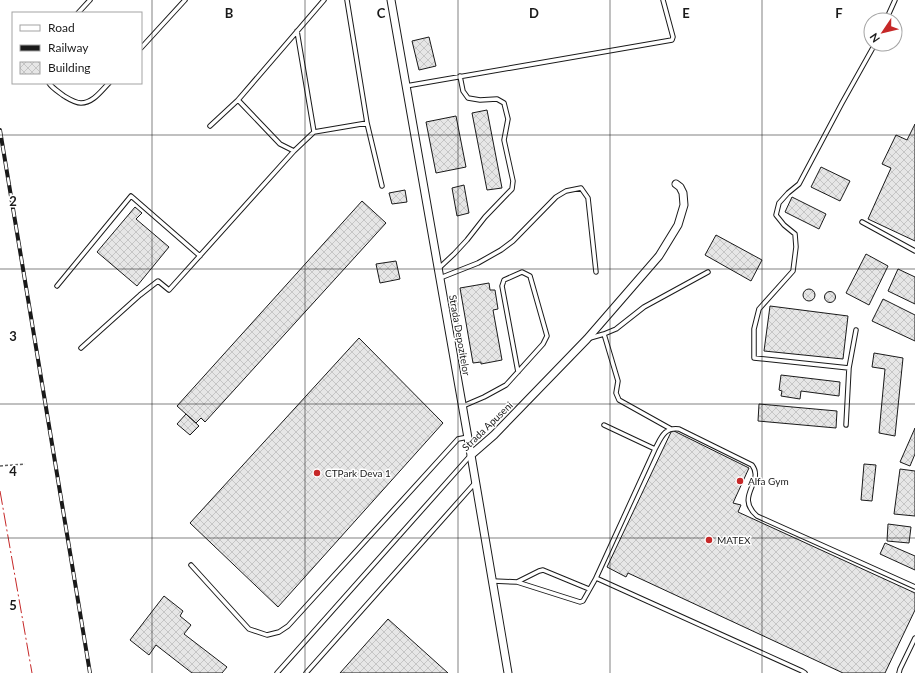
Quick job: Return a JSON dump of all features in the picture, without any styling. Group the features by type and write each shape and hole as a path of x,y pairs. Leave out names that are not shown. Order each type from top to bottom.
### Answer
{"street":[{"name":"Strada Depozitelor","path":"391,0 508,673"},
{"name":"Strada Apuseni","path":"471,455 494,435 587,339 659,256 673,236 680,221 684,205 683,193 676,184"}],"lane":[{"path":"79,12 90,0"},
{"path":"142,47 185,0"},
{"path":"210,126 238,100 324,0"},
{"path":"347,0 367,123 382,186"},
{"path":"406,86 672,40 673,37 662,0"},
{"path":"889,12 894,0"},
{"path":"297,31 314,132"},
{"path":"849,368 754,358 754,329 759,309 793,271 796,247 795,234 784,225 776,215 779,203 799,184 842,102 870,52"},
{"path":"438,269 467,240 485,217 512,188 513,181 504,140 508,119 504,103 497,99 480,100 468,98 463,91 460,76"},
{"path":"49,84 61,94 73,101 81,103 92,100 108,84"},
{"path":"238,100 280,144 294,151"},
{"path":"81,348 140,295 158,281 169,290 294,151 314,132 367,123"},
{"path":"440,278 478,263 501,250 514,241 556,197 566,191 581,188 588,198 596,272"},
{"path":"56,286 131,196 200,256"},
{"path":"862,222 915,251"},
{"path":"462,406 484,397 506,385 518,372 543,344 547,336 530,276 522,272 504,280 502,286 518,372"},
{"path":"587,339 616,329 644,308 708,272"},
{"path":"846,425 849,368 856,330"},
{"path":"604,334 618,381 616,392 619,400 671,429"},
{"path":"604,425 655,449"},
{"path":"492,581 517,582 580,602 583,601 596,578 664,432 671,429 679,429 752,465 756,476 748,502 757,516 915,588"},
{"path":"191,565 249,629 267,635 279,632 288,626 458,439 468,437"},
{"name":"Strada Apuseni","path":"277,673 471,455"},
{"path":"306,673 475,483"},
{"path":"517,582 543,570 589,590"},
{"path":"596,578 802,670 805,673"},
{"path":"899,673 915,638"}],"path":[{"path":"0,466 25,464"}],"building":[{"path":"429,37 436,66 419,70 412,41"},
{"path":"487,110 502,188 487,190 472,113"},
{"path":"456,116 466,167 436,173 426,122"},
{"path":"915,124 915,241 868,219 891,168 882,164 896,135 907,140"},
{"path":"821,167 850,181 840,201 811,187"},
{"path":"464,185 469,213 457,216 452,188"},
{"path":"405,190 407,202 392,204 389,193"},
{"path":"792,197 826,214 819,229 785,212"},
{"path":"362,201 386,223 205,422 201,418 196,423 177,406"},
{"path":"135,207 142,213 136,219 169,247 137,286 97,252"},
{"path":"716,235 762,260 751,281 705,255"},
{"path":"866,254 888,266 869,305 846,293"},
{"path":"396,261 400,279 380,283 376,264"},
{"path":"898,269 915,277 915,304 888,291"},
{"path":"489,283 490,290 495,290 498,309 493,310 502,360 481,364 481,362 473,363 460,288"},
{"path":"807,289 811,289 815,295 811,301 807,301 803,297 803,293"},
{"path":"830,291 834,293 836,297 834,301 830,303 826,301 824,297 826,293"},
{"path":"883,299 915,315 915,341 872,321"},
{"path":"770,306 848,316 843,359 764,351"},
{"name":"CTPark Deva 1","path":"359,338 443,423 278,607 190,523"},
{"path":"874,353 903,358 895,436 879,433 885,369 872,367"},
{"path":"781,375 840,382 839,396 801,391 800,399 781,396 782,391 779,390"},
{"path":"759,404 837,411 836,428 758,421"},
{"path":"186,414 199,426 190,435 177,424"},
{"path":"915,428 915,454 910,466 900,462"},
{"name":"MATEX","path":"672,430 749,468 733,503 741,505 738,512 915,593 915,610 885,673 843,673 628,573 626,577 607,567"},
{"path":"864,464 876,465 872,501 861,500"},
{"path":"900,469 915,471 915,516 894,514"},
{"path":"888,524 911,527 909,543 887,541"},
{"path":"885,543 915,556 915,570 880,554"},
{"path":"164,596 183,611 180,616 191,625 184,634 227,667 222,673 192,673 156,645 149,655 130,640"},
{"path":"388,619 448,673 340,673"}],"railway":[{"path":"0,130 90,673"}],"power":[{"path":"0,491 32,673"}],"place":[{"name":"CTPark Deva 1","path":"317,473"},
{"name":"Alfa Gym","path":"740,481"},
{"name":"MATEX","path":"709,540"}]}
